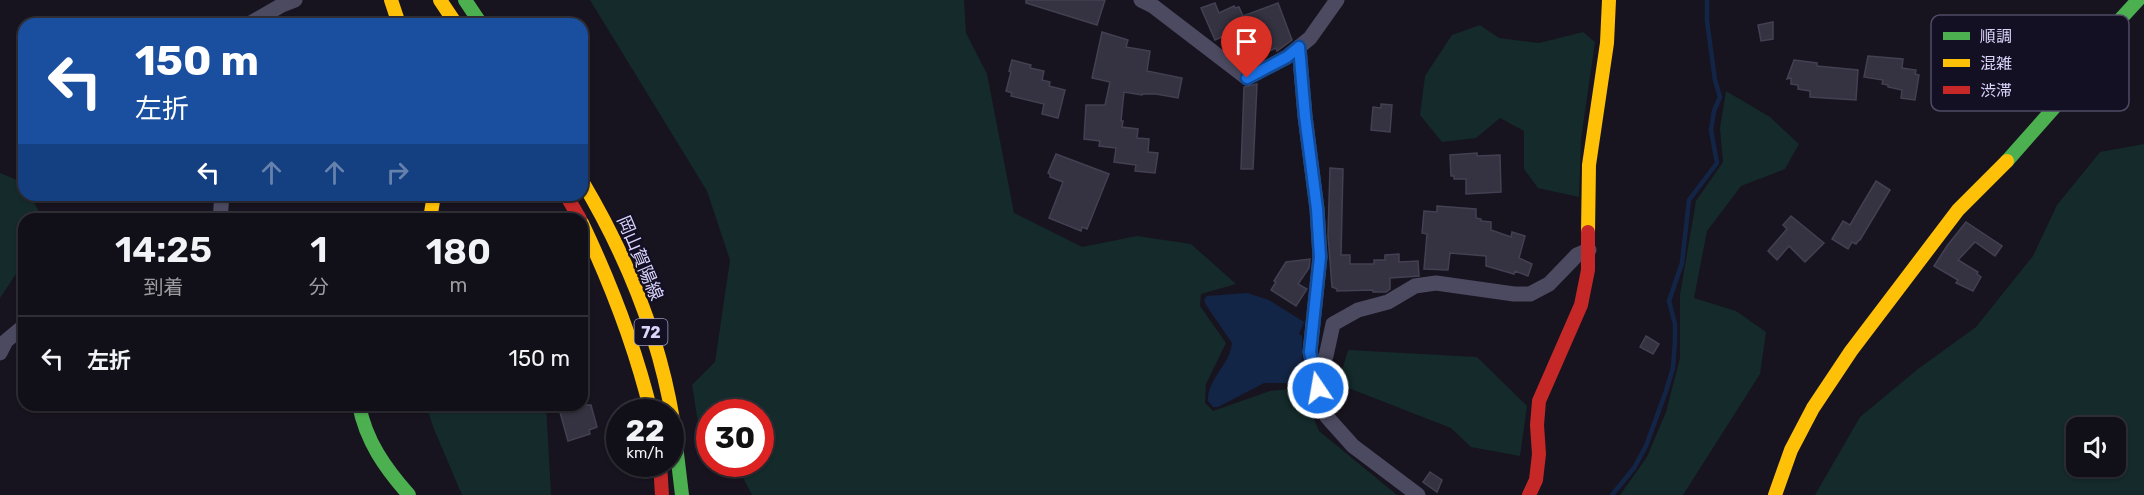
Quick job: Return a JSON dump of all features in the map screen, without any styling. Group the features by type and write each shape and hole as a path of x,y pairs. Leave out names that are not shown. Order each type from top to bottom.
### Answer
{"street":[{"path":"259,18 295,0"},
{"path":"391,0 397,18"},
{"path":"440,0 452,18"},
{"path":"465,0 477,18"},
{"path":"1142,0 1247,78 1287,57 1310,39 1338,0"},
{"path":"1529,495 1536,480 1539,454 1537,424 1539,401 1581,305 1588,270 1590,250 1589,165 1607,43 1609,0"},
{"path":"2124,15 2138,0"},
{"path":"1299,47 1320,257 1310,352 1315,373 1327,417 1353,446 1418,495"},
{"path":"1775,495 1797,440 1813,408 1851,351 1958,210 1998,171 2051,111"},
{"name":"岡山賀陽線","path":"588,191 627,265 652,336 669,400 679,454 682,495"},
{"name":"岡山賀陽線","path":"588,236 606,273 633,344 648,399"},
{"path":"1315,373 1326,356 1333,324 1358,310 1388,302 1415,286 1436,283 1514,294 1530,294 1550,284 1577,255 1590,250"},
{"path":"0,354 6,341 18,331"},
{"path":"360,411 361,420 374,448 392,476 409,495"},
{"path":"661,477 662,495"}],"green space":[{"path":"590,0 964,0 966,33 987,74 1014,213 1082,247 1137,236 1191,244 1236,284 1201,294 1200,306 1226,343 1206,384 1205,403 1213,411 1270,391 1301,388 1319,431 1397,495 752,495 743,477 774,477 774,399 696,399 696,410 692,385 715,362 730,260 707,191"},
{"path":"1480,25 1499,38 1539,43 1583,32 1595,42 1581,139 1579,197 1538,188 1524,169 1524,131 1500,118 1476,138 1442,142 1420,115 1425,76 1452,35"},
{"path":"1726,91 1770,117 1799,144 1785,169 1741,186 1707,231 1694,298 1736,311 1766,332 1760,374 1683,495 1620,495 1647,457 1666,412 1680,358 1680,295 1696,201 1723,162 1720,128"},
{"path":"2144,144 2144,495 1815,495 1860,417 1918,369 1976,327 2033,256 2057,205 2100,152"},
{"path":"0,173 18,180 18,201 33,201 38,210 38,213 18,213 18,271 0,298"},
{"path":"1348,350 1477,357 1527,406 1520,456 1471,447 1451,428 1338,384"},
{"path":"428,411 546,411 551,495 462,495"}],"water":[{"path":"1247,293 1269,300 1304,322 1299,334 1302,336 1302,380 1300,383 1264,383 1218,407 1213,407 1208,401 1211,386 1227,358 1232,343 1204,300 1207,296"}],"building":[{"path":"1026,0 1105,0 1097,25 1026,3"},
{"path":"1215,3 1219,13 1234,6 1239,7 1243,16 1278,3 1292,40 1277,51 1276,48 1258,56 1251,42 1247,43 1243,35 1232,40 1229,34 1215,40 1201,8"},
{"path":"1773,22 1773,39 1761,41 1758,25"},
{"path":"1102,32 1128,40 1126,47 1150,51 1147,71 1182,78 1178,98 1124,92 1122,127 1138,129 1137,138 1149,139 1148,152 1158,153 1155,173 1135,171 1136,165 1114,162 1116,148 1099,146 1100,141 1084,139 1086,105 1105,105 1110,82 1092,78"},
{"path":"1868,56 1903,59 1902,68 1916,70 1915,74 1919,75 1915,100 1901,98 1902,90 1882,84 1883,80 1864,77"},
{"path":"1012,60 1044,71 1042,80 1050,82 1049,86 1065,90 1058,118 1042,114 1044,104 1011,96 1012,93 1006,91"},
{"path":"1794,60 1817,63 1817,66 1858,70 1856,100 1810,97 1810,91 1798,89 1798,85 1791,84 1791,78 1787,79"},
{"path":"1257,84 1253,169 1241,169 1244,87"},
{"path":"1381,104 1392,105 1390,132 1371,130 1373,107 1381,108"},
{"path":"1477,153 1477,156 1500,155 1501,192 1466,194 1466,179 1454,179 1454,176 1451,176 1450,155"},
{"path":"1056,154 1109,174 1087,229 1082,227 1081,231 1049,218 1063,182 1050,177 1048,173"},
{"path":"1330,168 1343,169 1341,255 1350,255 1350,264 1374,264 1374,260 1385,260 1385,255 1399,254 1399,262 1418,261 1419,276 1390,278 1390,289 1386,292 1337,291 1332,287 1328,235"},
{"path":"1876,181 1890,190 1860,240 1856,244 1852,242 1848,249 1832,239 1843,221 1850,225"},
{"path":"1437,206 1476,209 1476,218 1491,222 1491,230 1511,237 1512,232 1525,236 1519,258 1532,264 1528,276 1515,271 1514,274 1486,266 1486,256 1450,253 1448,270 1424,269 1427,234 1422,233 1424,211 1437,212"},
{"path":"1791,216 1824,243 1805,262 1789,246 1777,260 1768,251 1787,229 1783,225"},
{"path":"1966,222 2002,246 1995,256 1975,242 1958,260 1978,272 1977,274 1981,277 1973,291 1956,283 1958,280 1934,266"},
{"path":"1310,259 1309,268 1298,284 1307,289 1296,306 1271,290 1286,262"},
{"path":"1646,336 1659,344 1653,354 1640,347"},
{"path":"588,405 591,405 597,427 589,430 590,434 568,441 560,411 588,411"},
{"path":"1430,472 1442,480 1437,492 1423,482"}],"waterway":[{"path":"1612,495 1634,468 1646,446 1666,391 1673,368 1675,341 1675,324 1669,301 1682,263 1689,200 1717,163 1711,130 1714,111 1720,97 1715,80 1707,21 1707,0"}],"traffic: fast":[{"path":"465,0 477,18"},
{"path":"2124,15 2138,0"},
{"path":"2007,161 2051,111"},
{"path":"360,411 366,430 378,453 392,475 409,495"},
{"path":"680,477 682,495"}],"traffic: slow":[{"path":"391,0 397,18"},
{"path":"440,0 452,18"},
{"path":"1588,232 1589,165 1607,43 1609,0"},
{"path":"1775,495 1791,450 1813,408 1851,351 1958,210 2007,161"},
{"path":"588,192 613,238 639,296 659,357 669,399"},
{"path":"431,213 433,201"},
{"path":"588,236 621,316 638,363 648,399"}],"traffic: jam":[{"path":"570,201 576,213"},
{"path":"1529,495 1536,480 1539,454 1537,425 1539,401 1581,305 1588,270 1588,232"},
{"path":"661,477 662,495"}],"route":[{"path":"1247,78 1287,57 1299,47 1320,257 1310,352 1318,388"}]}
